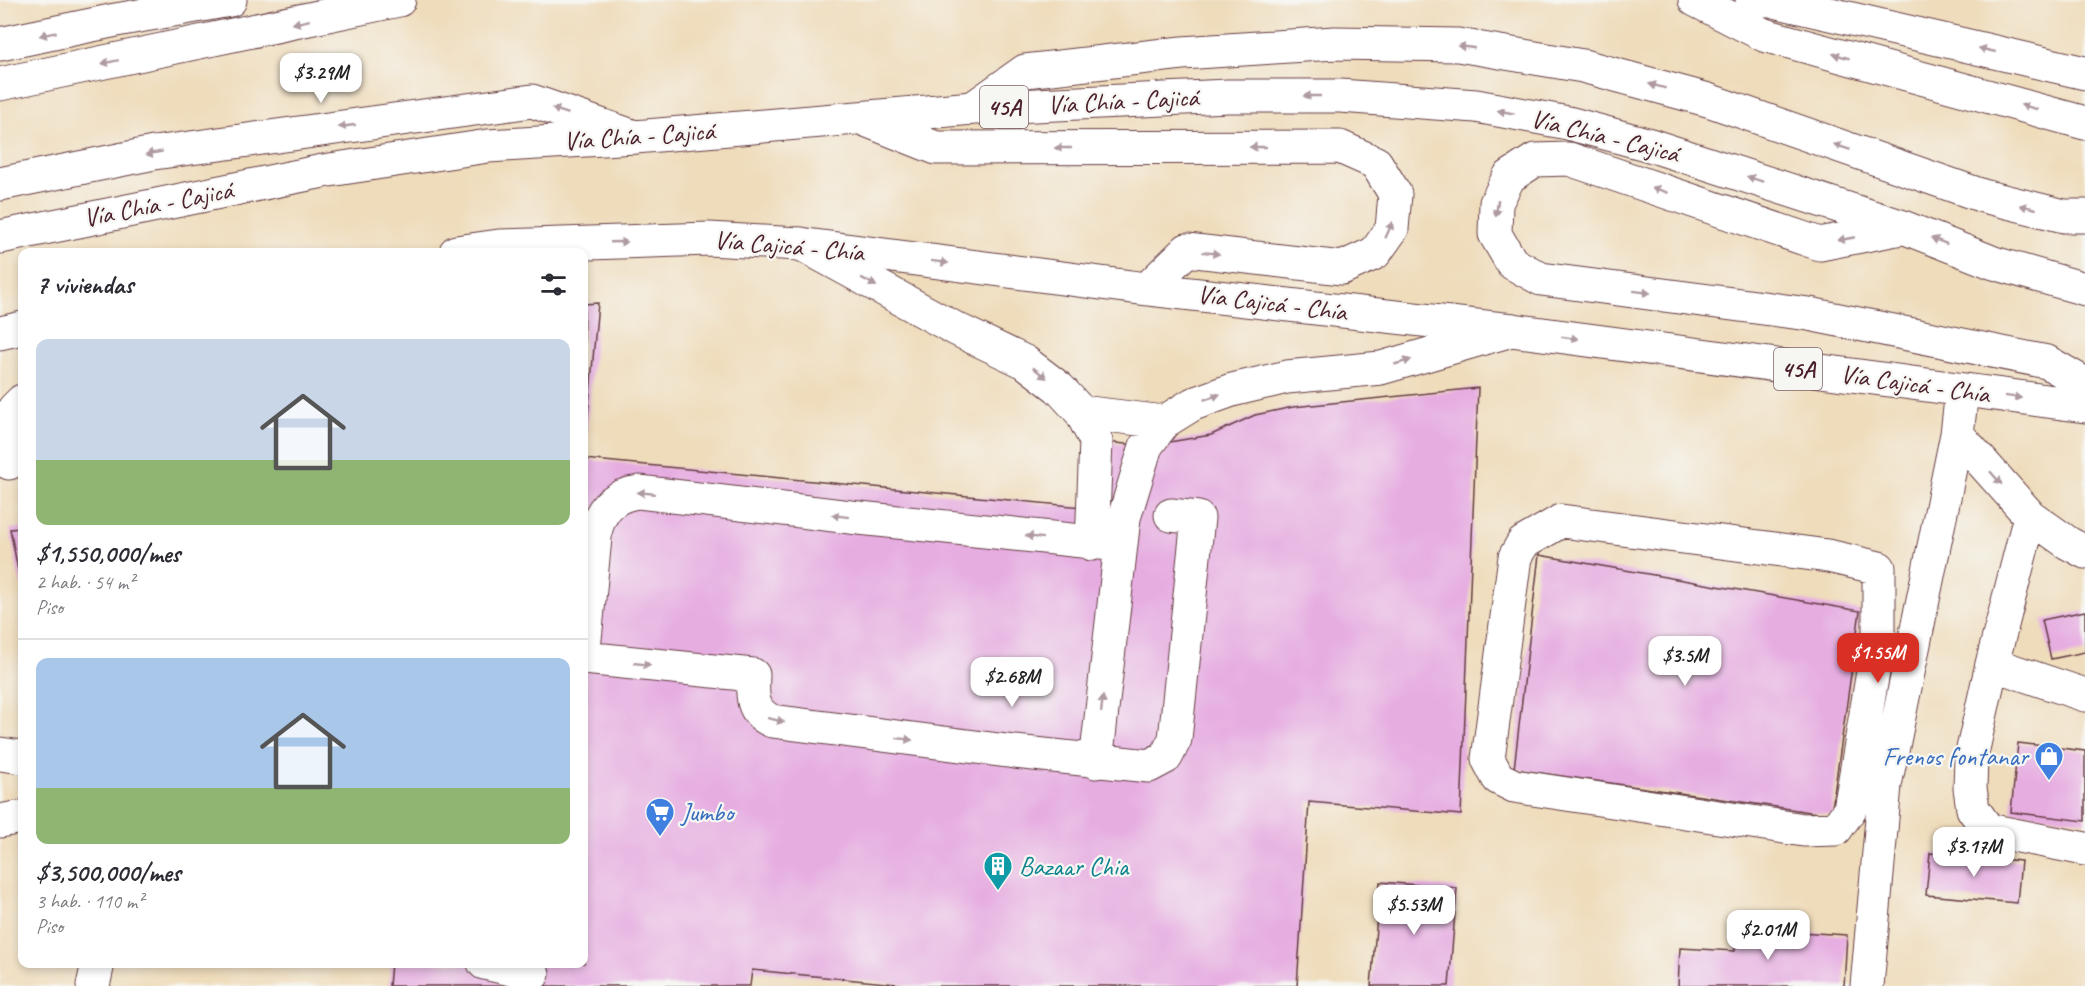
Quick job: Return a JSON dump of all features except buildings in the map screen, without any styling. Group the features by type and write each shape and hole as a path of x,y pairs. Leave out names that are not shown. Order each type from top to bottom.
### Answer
{"main road":[{"path":"0,44 230,0"},
{"path":"0,84 399,0"},
{"path":"1695,0 1764,35 2085,123"},
{"path":"1752,0 1770,0 2085,73"},
{"path":"973,108 1025,71 1182,53 1335,43 1458,45 1583,66 1685,94 1983,196 2064,216 2085,216"},
{"name":"Vía Chía - Cajicá","path":"0,237 323,171 488,146 635,137 973,108 1228,96 1340,96 1476,106 1568,123 1650,145 1903,227 1994,263 2085,289"},
{"path":"0,184 154,153 532,101 635,137"},
{"path":"863,119 936,148 1340,147 1376,163 1395,194 1392,229 1381,245 1375,253 1342,268 1187,250 1147,289"},
{"path":"1903,227 1820,244 1569,159 1534,160 1509,177 1496,203 1495,234 1512,263 1541,279 1809,314 2047,362 2085,384"},
{"name":"Vía Cajicá - Chía","path":"520,248 709,239 799,243 1147,289 1512,330 2085,406"},
{"path":"799,243 956,329 1025,362 1059,388 1081,412 1096,441 1106,544 1096,762"},
{"path":"0,333 18,329"},
{"path":"1106,544 1124,518 1146,446 1164,422 1193,404 1232,390 1287,377 1381,368 1512,330"},
{"path":"1867,986 1885,785 1957,434 1962,391"},
{"path":"11,464 15,407"},
{"path":"1081,412 1164,422"},
{"path":"1957,434 2030,516 2085,552"},
{"path":"588,609 599,516 606,506 627,493 639,492 1106,544"},
{"path":"588,658 753,675 754,704 758,712 772,721 1096,762 1149,766 1166,757 1175,739 1198,518 1171,515"},
{"path":"2030,516 1992,664 1971,759 1970,788 1973,809 1988,830 2085,849"},
{"path":"1561,521 1828,556 1879,568 1876,651 1850,809 1836,829 1804,830 1514,786 1498,778 1488,759 1515,557 1523,543 1561,521"},
{"path":"1876,651 1911,655"},
{"path":"1992,664 2085,695"},
{"path":"0,754 18,756"},
{"path":"0,821 18,818"},
{"path":"93,986 97,968"},
{"path":"506,968 533,974"}],"place":[{"name":"Frenos fontanar","path":"2049,782"},
{"name":"Jumbo","path":"660,838"},
{"name":"Bazaar Chia","path":"998,892"}]}
